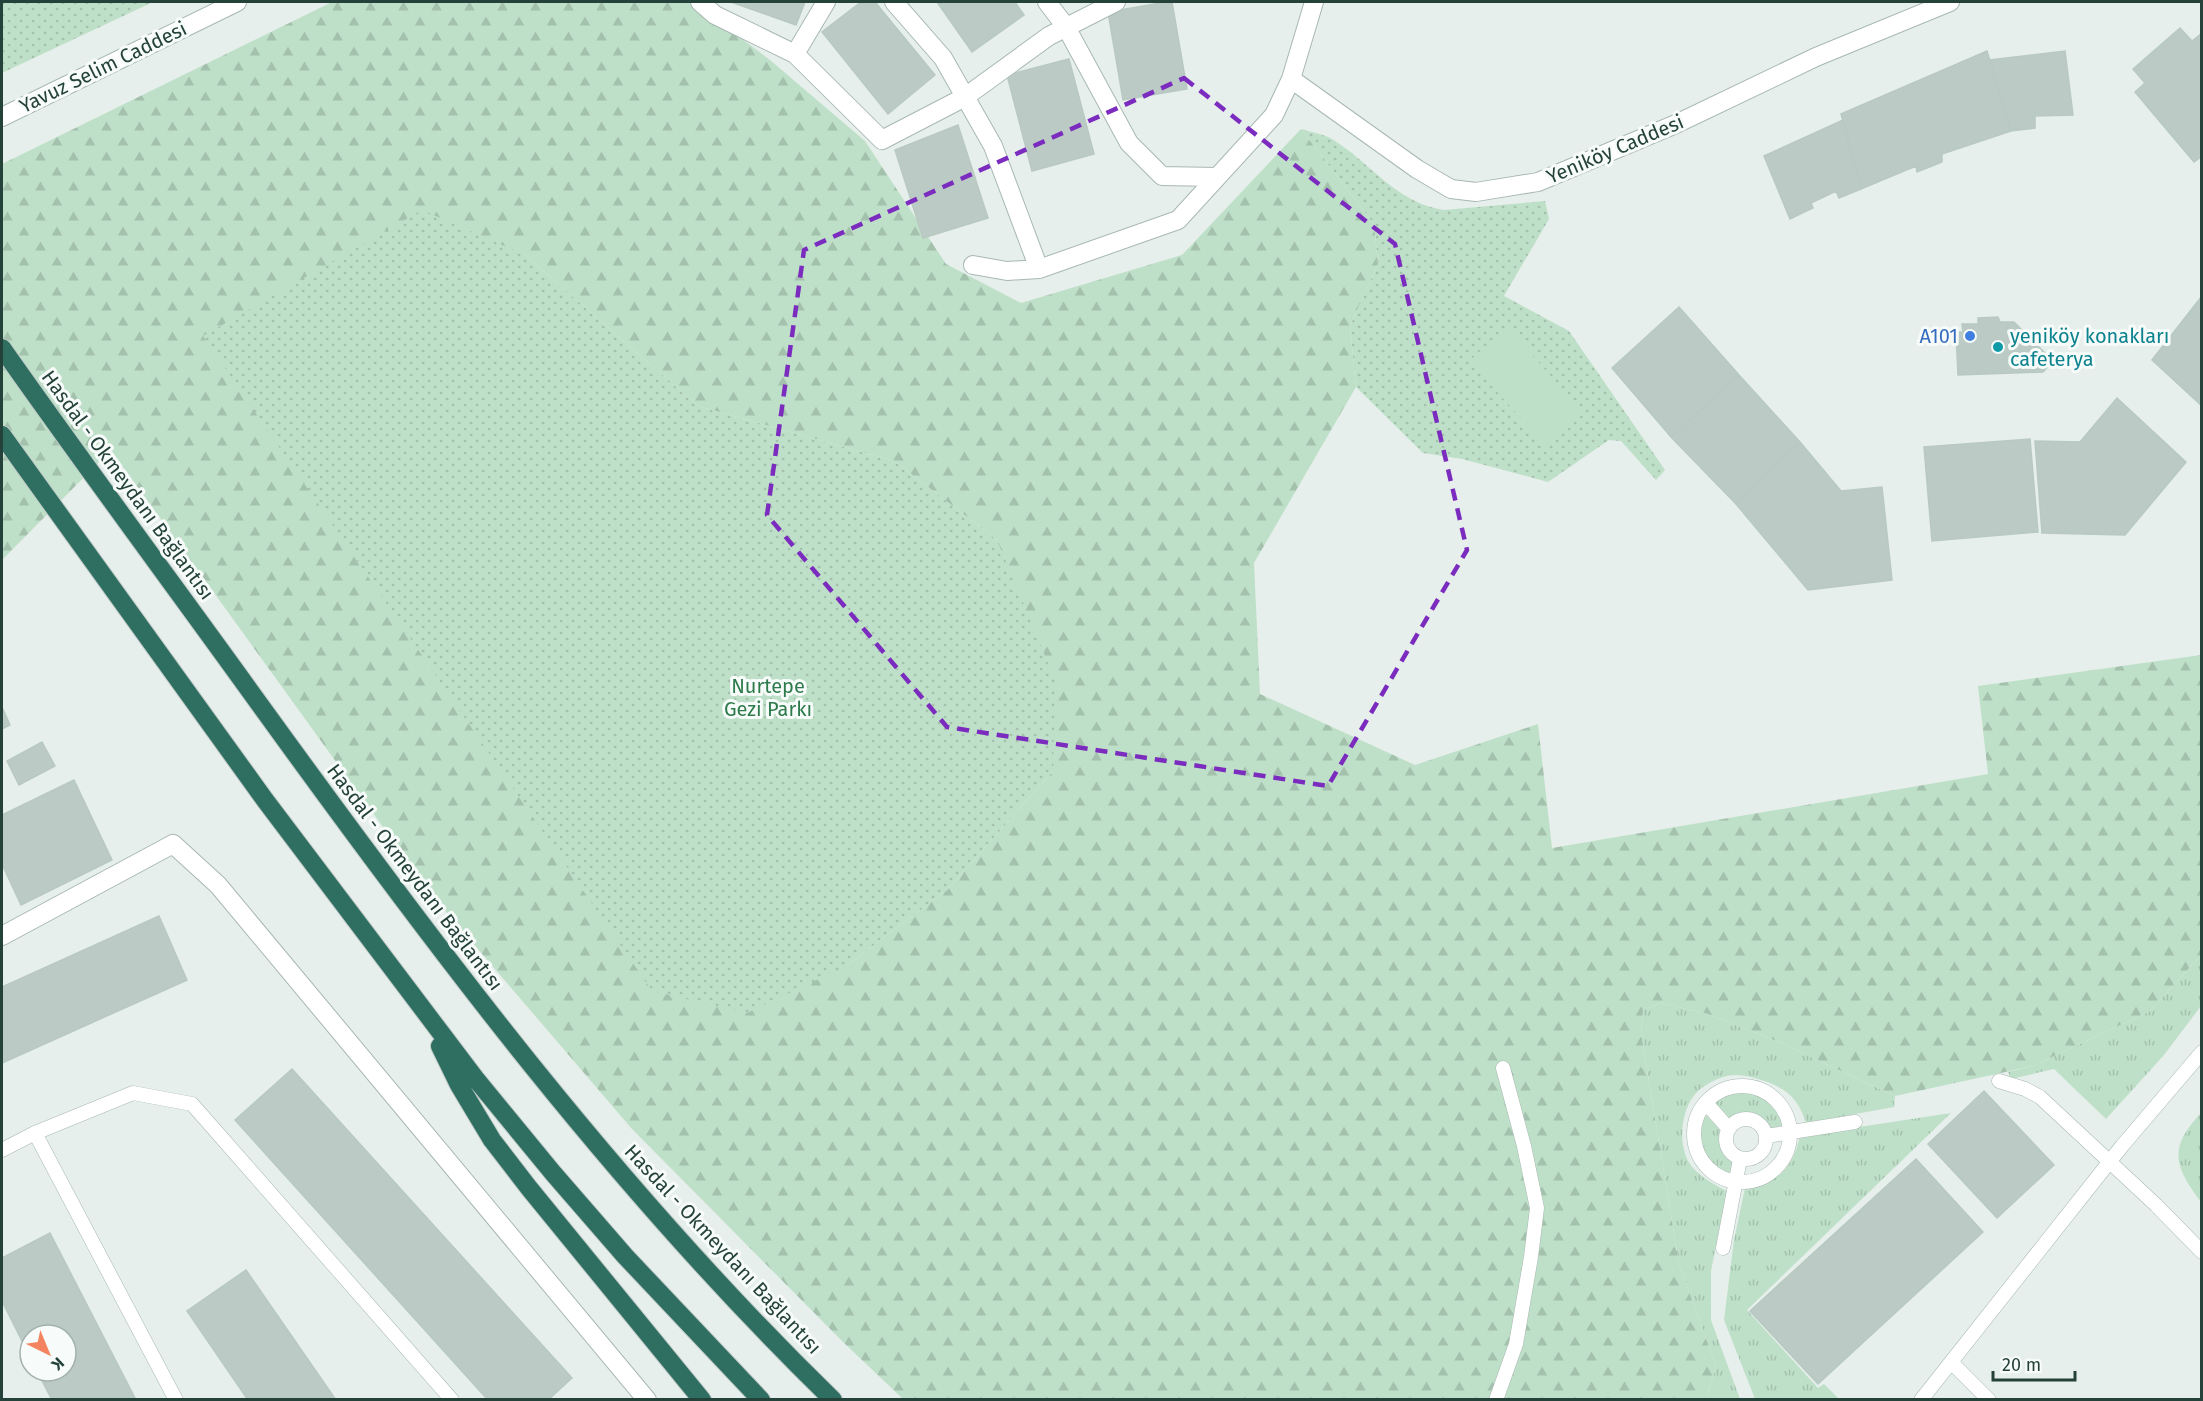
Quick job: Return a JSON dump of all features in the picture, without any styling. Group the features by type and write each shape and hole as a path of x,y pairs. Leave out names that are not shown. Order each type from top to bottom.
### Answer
{"highway":[{"name":"Hasdal - Okmeydanı Bağlantısı","path":"2,348 306,769 448,961 641,1196 728,1292 833,1400"},
{"path":"2,435 265,800 474,1078 582,1206 693,1330 761,1400"},
{"path":"426,1015 459,1086 492,1140 702,1400"}],"street":[{"name":"Yavuz Selim Caddesi","path":"2,117 237,2"},
{"path":"700,2 716,15 795,54 882,140 965,97 1049,36 1116,2"},
{"path":"795,54 826,2"},
{"path":"894,2 943,58 993,146 1039,269"},
{"path":"1047,2 1066,27 1129,142 1162,176 1217,177"},
{"path":"973,265 1007,271 1039,269 1178,220 1274,115 1291,79 1314,2"},
{"name":"Yeniköy Caddesi","path":"1291,79 1417,169 1451,189 1476,192 1538,182 1676,124 1816,57 1950,2"},
{"path":"2,936 173,844 218,885 647,1400"}],"lane":[{"path":"1921,1400 2109,1163 2202,1052"},
{"path":"1496,1400 1516,1344 1537,1208 1524,1146 1503,1068"},
{"path":"1999,1081 2025,1089 2040,1098 2156,1205 2202,1252"},
{"path":"1746,1085 1762,1089 1776,1099 1786,1112 1790,1133 1790,1142 1785,1156 1776,1169 1763,1178 1749,1182 1737,1182 1719,1177 1706,1167 1697,1153 1693,1137 1695,1120 1706,1103 1714,1094 1729,1087 1746,1085"},
{"path":"2,1150 35,1133 133,1093 192,1104 452,1400"},
{"path":"1706,1103 1729,1129"},
{"path":"1748,1119 1760,1124 1766,1136 1766,1143 1760,1155 1747,1160 1740,1159 1729,1152 1725,1139 1735,1122 1748,1119"},
{"path":"1766,1136 1855,1122"},
{"path":"35,1133 176,1400"},
{"path":"1723,1248 1740,1159"},
{"path":"1952,1363 1989,1400"}],"highlighted area":[{"path":"1184,78 1395,244 1467,550 1328,786 947,727 767,515 804,250"}],"green space":[{"path":"2,2 153,2 2,73"},
{"path":"332,2 693,2 770,60 865,141 946,264 1021,303 1182,255 1301,129 1374,224 1378,264 1350,326 1356,387 1254,563 1260,694 1415,765 1538,724 1552,848 1988,774 1978,686 2201,655 2201,955 2150,1011 2033,1066 1895,1096 1774,1040 1708,1014 1661,1003 1643,1010 1641,1033 1679,1264 1716,1366 1706,1399 903,1399 843,1342 632,1129 435,899 111,450 2,560 2,164","holes":["525,255 698,406 894,461 997,540 1053,771 947,890 846,966"]},
{"path":"1301,129 1332,139 1398,191 1427,206 1444,210 1545,201 1549,219 1504,296 1569,331 1665,470 1656,480 1621,441 1609,440 1548,482 1462,459 1423,453 1356,387 1350,326 1378,264 1374,224"},
{"name":"Nurtepe Gezi Parkı","path":"422,210 525,255 698,406 894,461 997,540 1055,680 1053,771 947,890 846,966 747,1013 652,991 203,336"},
{"path":"1507,327 1584,413 1547,447 1469,361"},
{"path":"2201,955 2201,1006 2164,1055 2106,1119 2054,1069 2011,1079 2008,1072 2033,1066 2150,1011"},
{"path":"1661,1003 1708,1014 1774,1040 1895,1096 1894,1107 1806,1123 1800,1108 1792,1097 1775,1085 1758,1079 1731,1075 1723,1077 1707,1084 1692,1098 1682,1129 1684,1150 1693,1168 1700,1175 1727,1191 1711,1271 1711,1320 1740,1399 1706,1399 1716,1366 1679,1264 1641,1033 1643,1010"},
{"path":"1739,1092 1769,1100 1779,1110 1787,1126 1770,1131 1762,1120 1748,1114 1730,1119 1714,1101"},
{"path":"1951,1113 1747,1310 1818,1388 1824,1384 1839,1399 1755,1399 1724,1320 1734,1240 1745,1188 1767,1181 1782,1172 1793,1158 1800,1136"},
{"path":"2201,1113 2201,1202 2185,1178 2178,1157 2183,1137"},
{"path":"1705,1114 1721,1131 1722,1148 1733,1161 1729,1177 1716,1171 1700,1149 1699,1128"}],"building":[{"path":"731,2 805,2 796,25"},
{"path":"861,2 875,2 935,75 888,114 822,32"},
{"path":"937,2 1015,2 1024,15 972,52"},
{"path":"1172,2 1187,89 1123,100 1108,12"},
{"path":"2180,28 2192,41 2202,33 2202,156 2194,162 2135,92 2145,83 2133,69"},
{"path":"1987,51 2011,131 1942,154 1942,162 1917,172 1916,166 1861,189 1841,114"},
{"path":"2065,51 2073,115 2035,116 2035,128 2011,131 1990,60"},
{"path":"1069,59 1094,154 1032,171 1007,75"},
{"path":"1843,120 1861,189 1839,198 1836,191 1811,203 1813,208 1790,219 1764,156"},
{"path":"958,125 988,218 923,238 895,150"},
{"path":"2202,296 2202,406 2152,360"},
{"path":"1679,307 1739,375 1671,437 1612,368"},
{"name":"yeniköy konakları cafeterya","path":"1998,317 2000,322 2014,322 2053,361 2043,372 1958,375 1956,332 1963,332 1962,324 1978,324 1978,318"},
{"path":"1739,375 1800,442 1736,504 1671,437"},
{"path":"2117,398 2186,462 2125,535 2042,533 2035,441 2080,442"},
{"path":"2030,439 2038,532 1932,541 1924,447"},
{"path":"1800,442 1841,491 1882,487 1892,580 1808,590 1736,504"},
{"path":"2,707 10,725 2,729"},
{"path":"42,742 55,766 19,785 7,761"},
{"path":"74,780 112,860 21,905 2,864 2,815"},
{"path":"159,916 187,980 2,1063 2,987"},
{"path":"292,1069 572,1378 548,1400 488,1400 235,1120"},
{"path":"1984,1091 2054,1165 1997,1218 1928,1144"},
{"path":"1916,1159 1983,1232 1818,1384 1750,1311"},
{"path":"50,1233 136,1400 52,1400 43,1383 78,1383 78,1323 18,1323 18,1333 2,1301 2,1258"},
{"path":"246,1270 336,1400 248,1400 187,1311"}],"place":[{"name":"A101","path":"1970,336"},
{"name":"yeniköy konakları cafeterya","path":"1998,347"}]}
